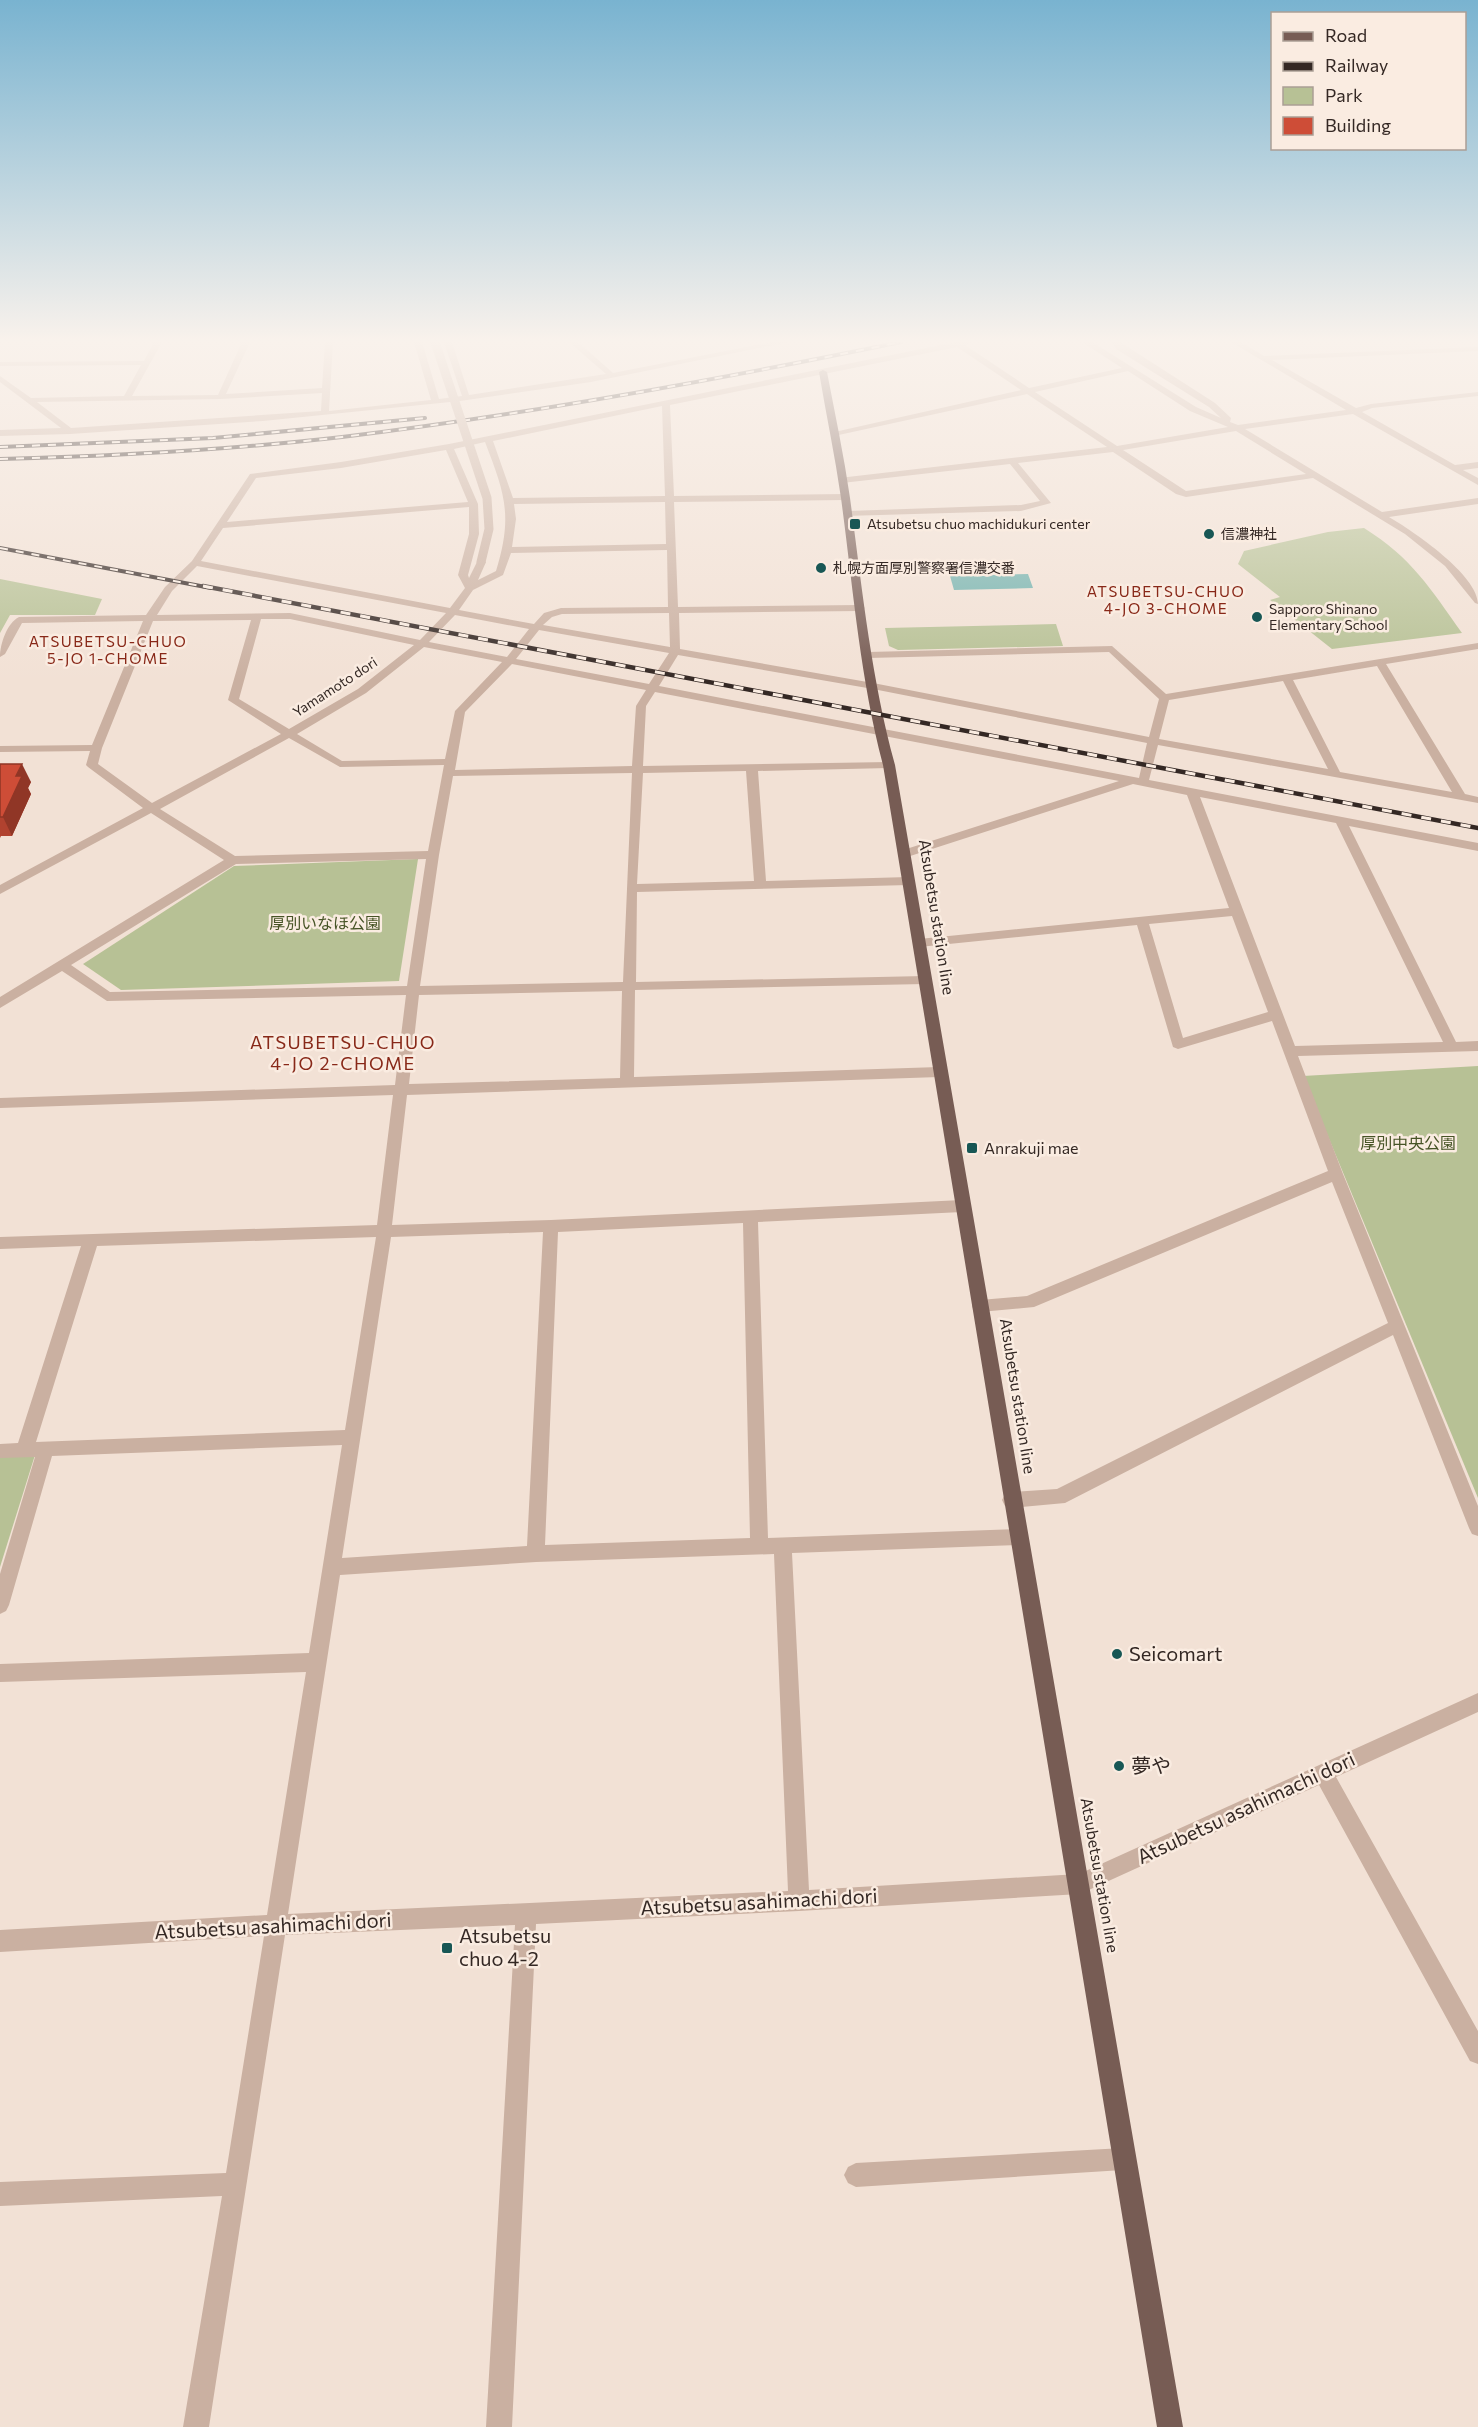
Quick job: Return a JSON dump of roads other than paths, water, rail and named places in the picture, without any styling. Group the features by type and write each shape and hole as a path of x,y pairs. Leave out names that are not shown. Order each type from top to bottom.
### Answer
{"main road":[{"name":"Atsubetsu station line","path":"838,455 880,732 889,765 1011,1500 1080,1884 1123,2159 1170,2427"}],"street":[{"path":"232,860 127,793 92,765 96,748 149,619 168,589 195,563 253,476 399,455"},
{"path":"452,455 473,504 474,534 463,575 470,588 501,573 513,528 511,501 494,455"},
{"name":"Yamamoto dori","path":"0,890 289,734 362,691 422,644 453,611 470,588 481,562 489,529 487,498 473,455"},
{"path":"627,1083 631,888 640,706 675,652 668,455"},
{"path":"842,480 1062,455"},
{"path":"1125,455 1179,492 1186,494 1315,475"},
{"path":"1282,455 1429,547 1448,564 1478,601"},
{"path":"1433,455 1478,482"},
{"path":"848,514 1021,508 1046,503 1012,461"},
{"path":"1455,468 1478,465"},
{"path":"511,501 845,497"},
{"path":"1381,515 1478,501"},
{"path":"222,525 473,504"},
{"path":"508,550 672,547"},
{"path":"195,563 536,627 873,686 1153,741 1478,800"},
{"path":"195,2427 277,1925 384,1232 413,990 433,855 460,711 509,661 548,615 561,611 860,608"},
{"path":"256,616 232,700 340,764 637,770 889,765"},
{"path":"0,654 19,620 290,616 509,661 1478,847"},
{"path":"1164,698 1381,664 1478,646"},
{"path":"868,655 1112,649 1164,698"},
{"path":"1381,664 1460,796"},
{"path":"1287,678 1336,774"},
{"path":"1137,782 1153,741 1164,698"},
{"path":"0,749 96,748"},
{"path":"752,769 760,884"},
{"path":"904,854 1137,782"},
{"path":"1192,792 1336,1174 1478,1528"},
{"path":"1340,820 1452,1047"},
{"path":"0,1003 232,860 433,855"},
{"path":"631,888 909,882"},
{"path":"919,943 1238,911"},
{"path":"1141,920 1178,1044 1275,1015"},
{"path":"62,965 107,997 925,980"},
{"path":"1289,1051 1478,1046"},
{"path":"0,1103 939,1072"},
{"path":"980,1306 1028,1302 1336,1174"},
{"path":"0,1244 551,1226 962,1206"},
{"path":"750,1216 759,1546"},
{"path":"536,1554 551,1226"},
{"path":"25,1449 91,1240"},
{"path":"1011,1500 1059,1497 1396,1326"},
{"path":"0,1451 352,1437"},
{"path":"0,1605 46,1448"},
{"path":"332,1567 536,1554 1018,1537"},
{"path":"783,1545 799,1901"},
{"path":"0,1674 317,1662"},
{"name":"Atsubetsu asahimachi dori","path":"0,1941 277,1925 799,1901 1080,1884 1478,1702"},
{"path":"1323,1773 1478,2054"},
{"path":"500,2427 526,1914"},
{"path":"856,2175 1123,2159"},
{"path":"0,2194 236,2184"}],"water":[{"path":"1028,574 1033,588 954,590 950,576"}],"railway":[{"path":"0,459 96,455"},
{"path":"0,548 211,588"},
{"path":"203,586 1478,828"}],"place":[{"name":"Atsubetsu chuo machidukuri center","path":"855,524"},
{"name":"信濃神社","path":"1209,534"},
{"name":"札幌方面厚別警察署信濃交番","path":"821,568"},
{"name":"Sapporo Shinano Elementary School","path":"1257,617"},
{"name":"Anrakuji mae","path":"972,1148"},
{"name":"Seicomart","path":"1117,1654"},
{"name":"夢や","path":"1119,1766"},
{"name":"Atsubetsu chuo 4-2","path":"447,1948"}],"district":[{"name":"ATSUBETSU-CHUO 4-JO 3-CHOME","path":"1166,600"},
{"name":"ATSUBETSU-CHUO 5-JO 1-CHOME","path":"108,650"},
{"name":"ATSUBETSU-CHUO 4-JO 2-CHOME","path":"343,1053"}],"park label":[{"name":"厚別いなほ公園","path":"325,923"},
{"name":"厚別中央公園","path":"1408,1143"}]}
